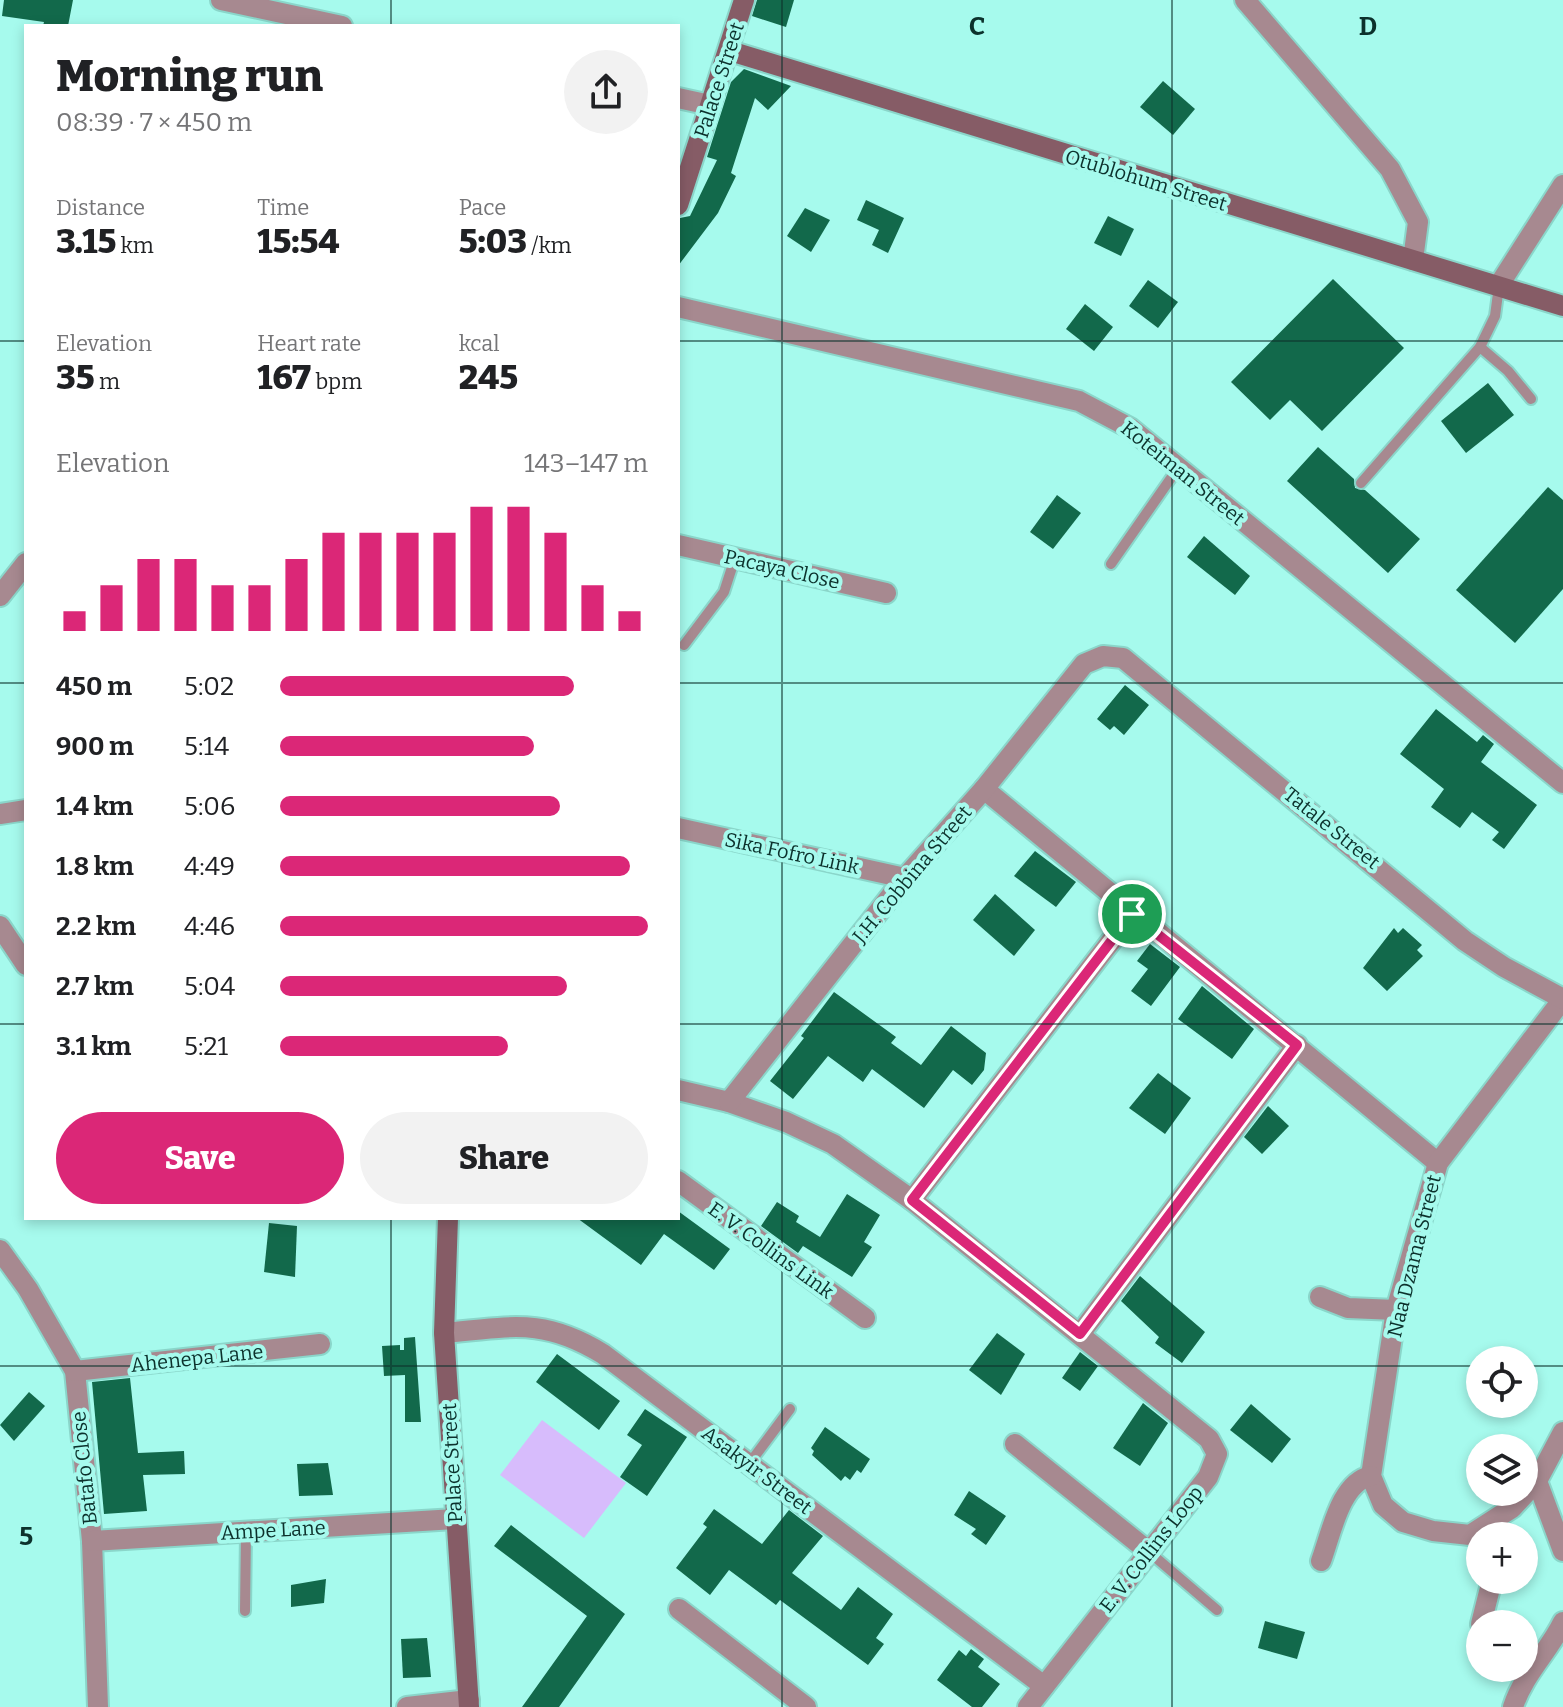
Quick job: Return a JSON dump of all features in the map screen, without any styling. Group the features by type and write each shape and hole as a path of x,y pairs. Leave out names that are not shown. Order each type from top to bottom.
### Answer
{"street":[{"path":"221,0 333,24"},
{"name":"Palace Street","path":"680,199 744,0"},
{"path":"1245,0 1390,169 1418,222 1413,260"},
{"name":"Otublohum Street","path":"730,51 1563,306"},
{"path":"680,98 710,105"},
{"path":"1499,285 1563,185"},
{"name":"Koteiman Street","path":"680,307 1079,401 1130,428 1563,783"},
{"name":"Pacaya Close","path":"680,545 886,593"},
{"path":"0,596 24,566"},
{"name":"J.H. Cobbina Street","path":"729,1102 905,878 984,789 1084,664 1103,656"},
{"name":"Tatale Street","path":"1103,656 1123,658 1465,941 1563,999"},
{"name":"Naa Dzama Street","path":"984,789 1438,1163 1396,1310 1371,1476"},
{"path":"0,814 24,810"},
{"name":"Sika Fofro Link","path":"680,828 905,878"},
{"path":"912,1200 1132,914"},
{"path":"0,926 24,962"},
{"path":"1438,1163 1563,999"},
{"path":"1080,1334 1297,1045"},
{"name":"E. V. Collins Loop","path":"680,1090 729,1102 786,1122 833,1144 912,1200 1209,1439 1217,1454 1208,1477 1028,1707"},
{"name":"E. V. Collins Link","path":"680,1182 865,1318"},
{"name":"Palace Street","path":"448,1220 444,1333 469,1703"},
{"name":"Batafo Close","path":"0,1250 28,1289 75,1371 92,1541 98,1707"},
{"path":"1320,1297 1348,1308 1396,1310"},
{"name":"Asakyir Street","path":"444,1333 531,1325 572,1335 603,1354 1044,1686"},
{"name":"Ahenepa Lane","path":"75,1371 320,1344"},
{"path":"1538,1479 1563,1432"},
{"path":"1015,1444 1148,1551"},
{"path":"1321,1561 1345,1496 1360,1478 1371,1476 1383,1505 1403,1522 1466,1540"},
{"path":"1538,1484 1563,1551"},
{"path":"1497,1522 1514,1506"},
{"name":"Ampe Lane","path":"92,1541 455,1519"},
{"path":"679,1609 806,1707"},
{"path":"1513,1707 1522,1686 1548,1651 1563,1622"},
{"path":"407,1707 469,1703"}],"lane":[{"path":"1361,483 1480,347 1495,316 1499,285"},
{"path":"1480,347 1508,371 1531,399"},
{"path":"1111,564 1178,468"},
{"path":"684,645 724,592 735,558"},
{"path":"749,1464 790,1409"},
{"path":"245,1611 246,1532"},
{"path":"1148,1551 1217,1610"}],"shaded area":[{"path":"542,1420 626,1483 584,1538 500,1475"}],"building":[{"path":"4,0 73,0 68,24 44,24 2,16"},
{"path":"757,0 794,0 786,27 752,16"},
{"path":"744,69 791,86 768,110 755,98 731,173 736,176 718,213 680,263 680,218 690,216 717,160 707,157 731,82"},
{"path":"1163,81 1195,109 1173,135 1140,107"},
{"path":"866,200 904,218 888,253 872,245 879,230 857,220"},
{"path":"805,208 830,220 811,252 787,236"},
{"path":"1108,216 1134,229 1121,256 1094,243"},
{"path":"1333,279 1404,348 1322,431 1290,400 1270,420 1231,382"},
{"path":"1148,280 1178,302 1158,328 1129,306"},
{"path":"1085,304 1113,327 1094,351 1066,329"},
{"path":"1488,383 1514,415 1466,453 1441,421"},
{"path":"1318,447 1354,479 1355,488 1365,490 1420,539 1388,573 1287,481"},
{"path":"1548,487 1563,500 1563,589 1515,643 1456,590"},
{"path":"1057,495 1081,513 1053,549 1030,532"},
{"path":"1204,536 1250,576 1235,595 1187,557"},
{"path":"1125,685 1149,705 1124,735 1114,726 1110,730 1097,719"},
{"path":"1436,709 1477,742 1483,735 1494,744 1481,762 1537,805 1504,849 1492,840 1499,832 1472,812 1460,828 1431,807 1444,789 1400,754"},
{"path":"1035,851 1076,882 1056,907 1014,876"},
{"path":"995,894 1035,930 1014,956 973,920"},
{"path":"1394,928 1398,933 1403,928 1422,945 1417,950 1423,956 1387,991 1363,968"},
{"path":"1150,944 1180,967 1151,1006 1131,991 1148,969 1137,961"},
{"path":"1202,986 1254,1029 1232,1059 1178,1019"},
{"path":"834,992 896,1037 891,1043 921,1065 951,1026 986,1053 984,1070 972,1085 953,1070 924,1108 872,1069 863,1082 828,1056 793,1099 770,1081 804,1038 801,1036"},
{"path":"1158,1073 1191,1098 1165,1134 1129,1108"},
{"path":"1268,1106 1289,1126 1262,1154 1244,1137"},
{"path":"847,1194 880,1215 864,1242 872,1247 852,1277 803,1246 798,1253 761,1226 777,1202 799,1216 796,1222 820,1237"},
{"path":"680,1212 730,1249 714,1270 664,1234 641,1265 580,1220 680,1220"},
{"path":"269,1223 297,1226 295,1277 264,1272"},
{"path":"1140,1276 1205,1332 1182,1363 1155,1343 1159,1337 1121,1301"},
{"path":"997,1333 1025,1354 1001,1395 969,1370"},
{"path":"415,1337 421,1422 405,1422 405,1375 384,1376 382,1346 400,1345 400,1350 404,1350 404,1338"},
{"path":"1080,1352 1098,1366 1080,1391 1062,1378"},
{"path":"557,1354 620,1401 599,1430 536,1382"},
{"path":"130,1378 138,1453 184,1451 185,1474 143,1475 147,1511 104,1514 92,1382"},
{"path":"29,1392 45,1406 14,1441 0,1425"},
{"path":"1143,1403 1168,1423 1140,1466 1113,1448"},
{"path":"1251,1404 1291,1439 1272,1463 1230,1430"},
{"path":"645,1409 687,1437 647,1496 620,1477 642,1445 627,1435"},
{"path":"825,1427 870,1459 861,1473 857,1470 850,1480 845,1476 841,1481 812,1455 814,1451 811,1448"},
{"path":"328,1463 333,1495 299,1496 297,1464"},
{"path":"969,1491 1006,1516 986,1545 971,1534 976,1529 954,1515"},
{"path":"714,1509 762,1544 789,1510 823,1536 792,1573 841,1610 858,1587 893,1614 876,1638 884,1644 868,1665 780,1600 776,1605 729,1570 710,1595 676,1568 707,1527 703,1524"},
{"path":"511,1525 625,1614 559,1707 522,1707 587,1616 494,1546"},
{"path":"326,1579 324,1603 291,1607 291,1585"},
{"path":"1265,1621 1305,1632 1297,1659 1258,1648"},
{"path":"427,1638 431,1677 403,1678 401,1639"},
{"path":"971,1649 984,1659 978,1667 1000,1684 982,1707 972,1707 937,1680 959,1650 966,1656"}],"route":[{"path":"1132,914 1297,1045 1080,1334 912,1200 1132,914"}]}
